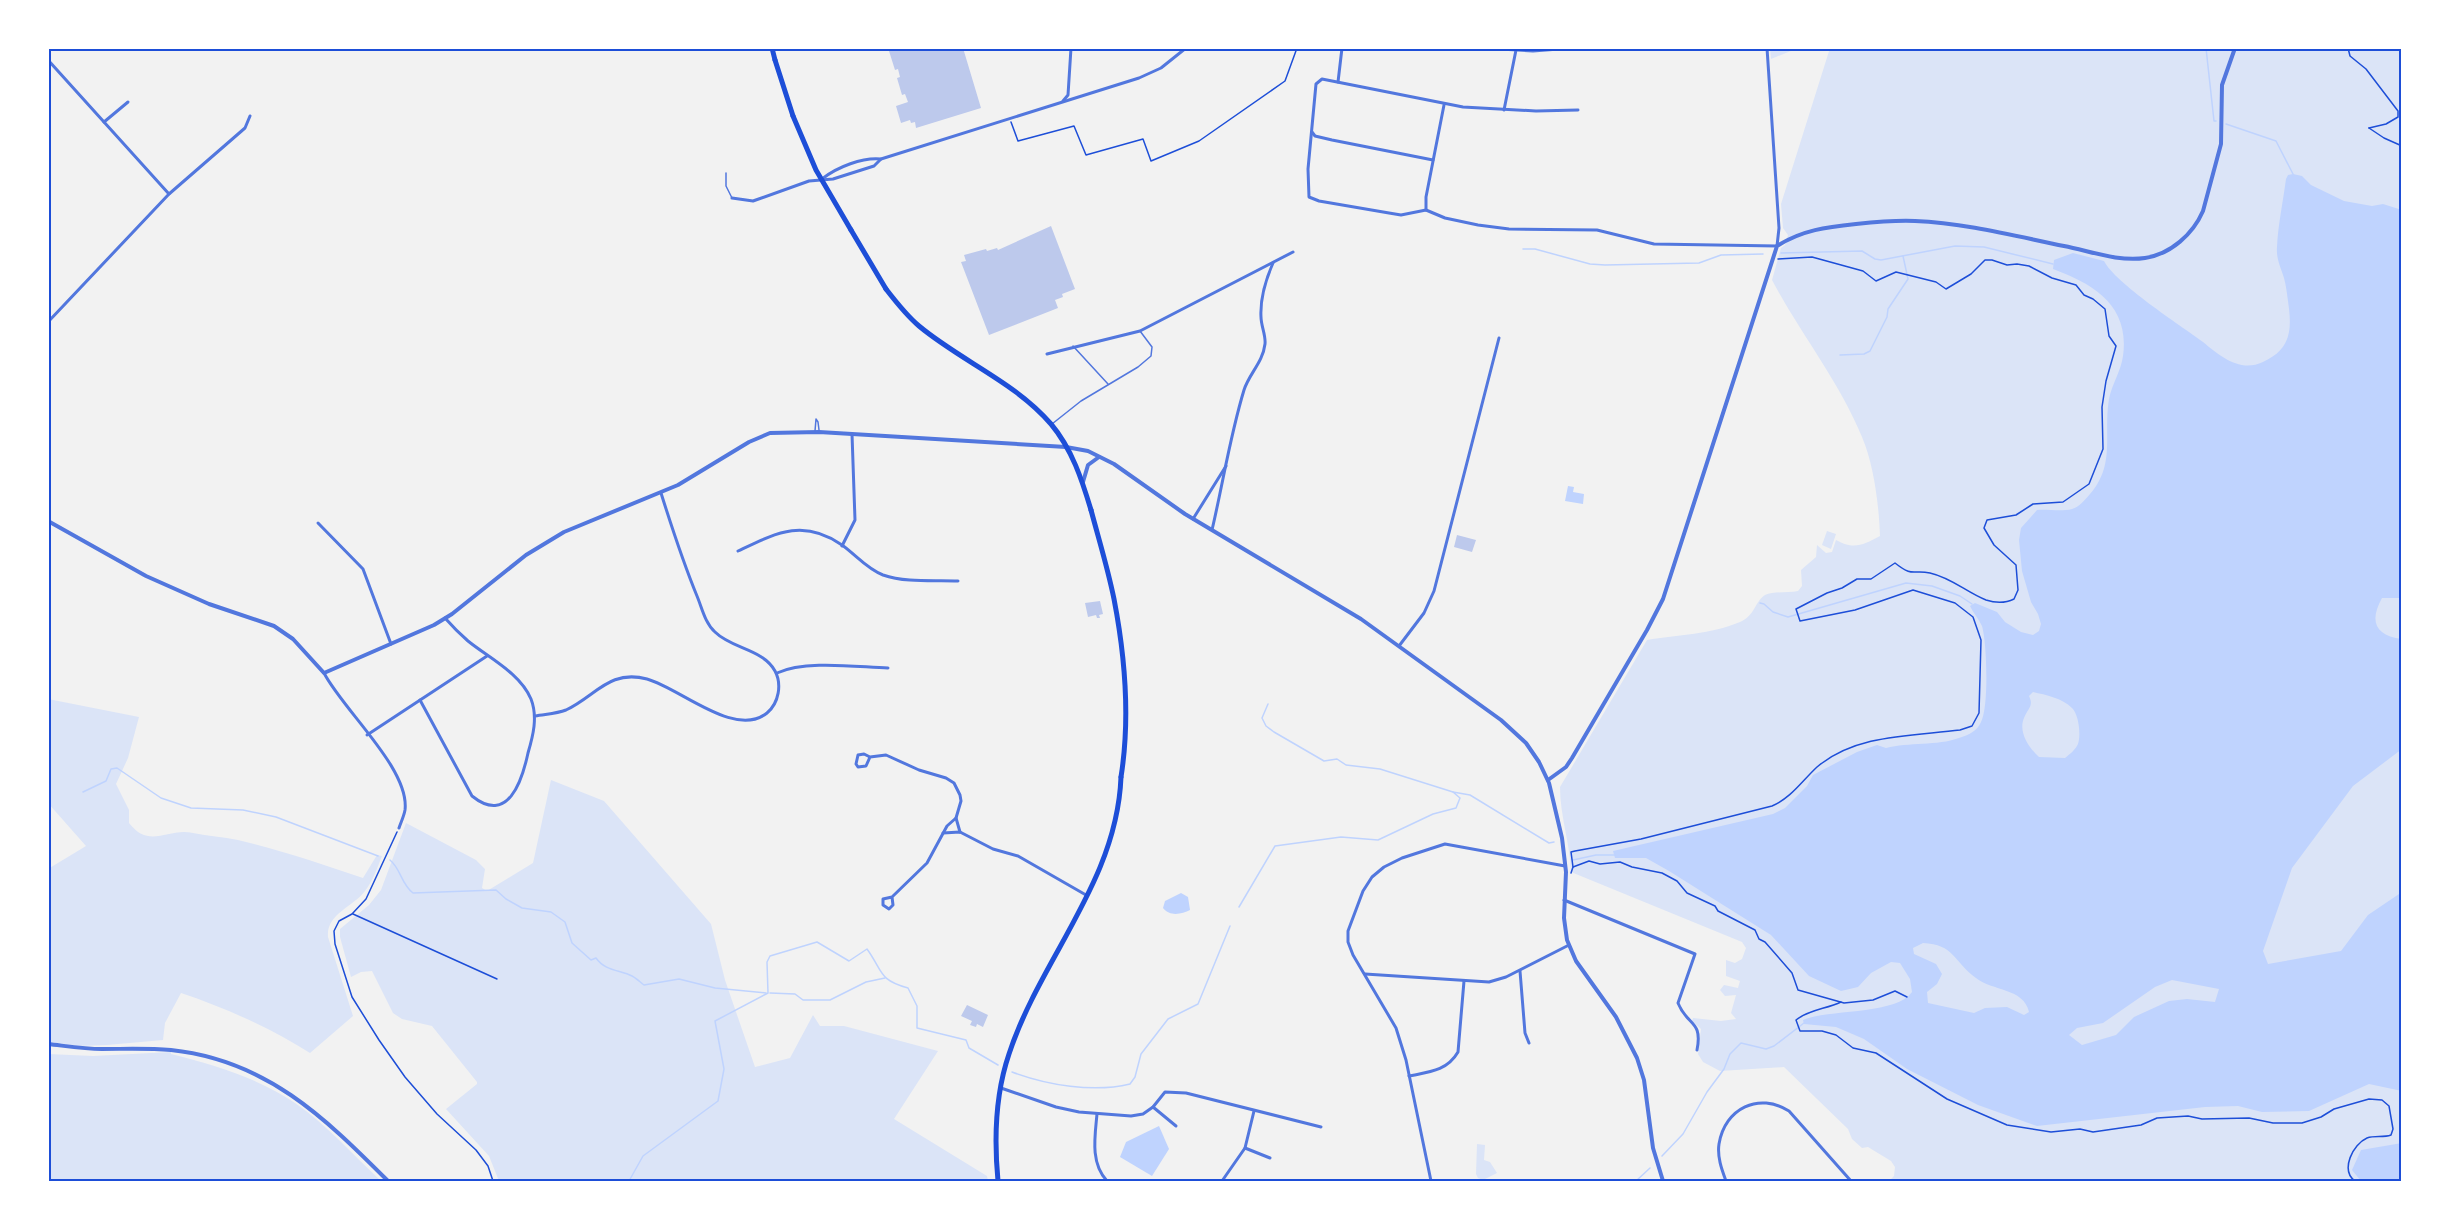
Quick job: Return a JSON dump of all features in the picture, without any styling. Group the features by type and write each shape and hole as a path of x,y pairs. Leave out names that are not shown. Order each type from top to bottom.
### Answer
{"main road":[{"path":"772,48 793,116 821,180 886,289 917,324 1034,407 1051,425 1066,447 1083,482 1112,588 1119,633 1125,701 1121,777 1112,837 1088,896 1028,1008 1009,1054 1000,1088 996,1139 998,1181"}],"street":[{"path":"1061,102 1068,95 1071,48"},
{"path":"821,180 831,172 871,158 881,159 1139,78 1161,68 1186,48"},
{"path":"1338,82 1342,48"},
{"path":"1483,48 1516,50 1572,48"},
{"path":"1548,780 1566,767 1572,758 1647,630 1662,599 1774,259 1779,228 1767,48"},
{"path":"1578,110 1504,111 1444,105 1322,79 1316,84 1308,169 1309,197 1312,200 1401,215 1426,210 1445,218 1509,229 1597,230 1654,244 1777,246 1791,237 1824,228 1915,221 2005,234 2120,258 2154,256 2184,238 2199,221 2203,211 2221,144 2222,85 2235,48"},
{"path":"1504,111 1516,50"},
{"path":"48,60 169,194"},
{"path":"104,122 128,102"},
{"path":"1426,210 1432,160 1444,105"},
{"path":"48,322 169,194 245,128 250,116"},
{"path":"1312,132 1316,136 1332,140 1432,160"},
{"path":"732,198 753,201 809,181 833,178 874,166 881,159"},
{"path":"1212,530 1246,383 1255,370 1266,343 1261,314 1265,286 1274,263 1279,257 1293,252"},
{"path":"1047,354 1140,331 1274,263"},
{"path":"1399,646 1424,613 1434,590 1499,338"},
{"path":"324,673 445,618 554,537 661,493 698,474 759,437 781,432 817,432 1066,447 1088,451 1119,467 1193,519 1333,601 1399,646 1515,732 1533,752 1548,780 1562,836 1565,866 1564,929 1582,971 1622,1027 1637,1058 1644,1080 1653,1148 1663,1181"},
{"path":"842,546 855,520 852,434"},
{"path":"1083,482 1088,465 1100,457"},
{"path":"1193,519 1227,464"},
{"path":"535,716 564,711 607,682 635,677 649,680 739,722 750,721 762,716 773,706 778,694 776,674 768,662 727,641 711,628 684,564 661,493"},
{"path":"48,521 146,576 209,604 274,626 293,639 324,673 367,735 393,766 401,785 405,813 399,828"},
{"path":"318,523 363,569 391,644"},
{"path":"738,551 781,532 794,529 810,531 842,546 871,569 883,575 958,581"},
{"path":"420,700 472,796 482,804 494,805 504,803 515,795 522,781 528,755 535,716 534,707 525,689 513,676 445,618"},
{"path":"367,735 487,656"},
{"path":"776,674 788,669 803,667 888,668"},
{"path":"870,757 866,766 858,767 856,764 858,755 864,754 870,757 886,755 919,770 946,778 954,783 961,801 956,818 943,833 927,863 892,897 883,899 885,909 893,905 892,897"},
{"path":"956,818 960,832"},
{"path":"943,833 960,832 993,849 1018,856 1088,896"},
{"path":"1431,1181 1409,1076 1396,1028 1348,942 1348,932 1363,891 1372,877 1384,867 1402,858 1445,844 1565,866"},
{"path":"1564,900 1695,954 1678,1003 1681,1010 1697,1028 1699,1033 1697,1050"},
{"path":"1365,974 1489,982 1520,970 1569,945"},
{"path":"1520,970 1524,1033 1529,1043"},
{"path":"1409,1076 1444,1068 1453,1061 1458,1052 1464,981"},
{"path":"48,1044 90,1049 181,1052 214,1059 252,1073 313,1109 388,1181"},
{"path":"1000,1088 1056,1107 1097,1114 1131,1116 1143,1114 1153,1107 1164,1092 1171,1091 1321,1127"},
{"path":"1726,1181 1719,1157 1719,1144 1724,1131 1743,1107 1764,1102 1777,1104 1789,1111 1851,1181"},
{"path":"1153,1107 1176,1126"},
{"path":"1222,1181 1245,1148 1254,1111"},
{"path":"1097,1114 1095,1154 1098,1166 1107,1181"},
{"path":"1245,1148 1270,1158"}],"lane":[{"path":"726,173 726,186 732,198"},
{"path":"1051,425 1081,401 1138,367 1151,356 1152,347 1140,331"},
{"path":"1074,346 1108,384"}],"path":[{"path":"1010,119 1018,141 1074,126 1086,154 1143,139 1151,161 1199,141 1285,81 1297,48"},
{"path":"2348,48 2350,56 2366,69 2398,111 2398,117 2386,124 2368,128 2402,146"},
{"path":"1571,873 1573,867 1571,852 1641,838 1782,802 1818,767 1848,748 1869,741 1960,730 1972,726 1979,712 1981,640 1973,617 1955,603 1913,590 1855,610 1800,621 1796,609 1857,579 1871,579 1895,563 1907,573 1928,572 1957,582 1987,601 2007,602 2014,599 2018,590 2016,565 1994,545 1983,528 1987,520 2016,515 2033,504 2063,502 2089,484 2103,449 2103,400 2116,346 2109,336 2105,309 2093,299 2084,296 2076,285 2017,264 2007,265 1992,260 1985,260 1971,274 1947,289 1936,282 1896,272 1876,281 1863,270 1812,257 1774,259"},
{"path":"399,828 366,899 352,914 339,921 334,931 334,944 352,997 405,1077 437,1114 476,1150 488,1166 493,1181"},
{"path":"1573,867 1589,861 1600,864 1620,862 1671,877 1687,893 1755,930 1759,939 1765,942 1792,973 1798,990 1821,999 1841,1002 1873,1000 1895,991 1907,997"},
{"path":"352,914 497,979"},
{"path":"1841,1002 1805,1013 1796,1020 1800,1031 1822,1031 1836,1035 1853,1048 1876,1053 1947,1099 2007,1125 2051,1132 2080,1129 2093,1132 2141,1125 2157,1118 2188,1116 2202,1119 2249,1118 2272,1123 2302,1123 2321,1118 2334,1108 2369,1099 2382,1100 2390,1106 2391,1135 2384,1138 2374,1136 2364,1139 2354,1150 2347,1169 2350,1178 2355,1181"}],"shaded area":[{"path":"1770,48 1798,48 1771,59"},
{"path":"1830,48 2402,48 2402,1181 1889,1181 1894,1176 1895,1167 1891,1161 1868,1147 1862,1148 1852,1139 1848,1129 1784,1067 1720,1071 1703,1062 1698,1054 1701,1029 1692,1021 1693,1018 1721,1021 1736,1019 1731,1013 1736,995 1725,996 1720,990 1724,985 1738,988 1740,981 1726,976 1726,960 1735,963 1742,959 1746,948 1742,942 1571,872 1560,787 1647,640 1706,632 1740,622 1749,616 1765,595 1798,591 1802,586 1801,570 1816,557 1817,545 1826,553 1832,552 1836,540 1853,546 1880,536 1875,486 1870,460 1862,437 1842,396 1772,280 1781,248 1785,245 1788,235 1783,228 1781,204"},
{"path":"1827,531 1836,534 1831,549 1822,545"},
{"path":"48,699 139,717 128,758 116,784 129,810 129,823 144,835 160,836 184,832 238,840 363,878 377,855 382,856 373,879 365,891 341,911 331,922 329,929 328,937 353,1016 310,1053 247,1019 181,993 165,1023 163,1040 77,1046 48,1043 48,869 86,846 48,803"},
{"path":"551,780 604,801 711,924 725,980 755,1067 790,1058 813,1015 820,1026 844,1026 938,1051 894,1119 987,1176 988,1181 499,1181 489,1156 446,1109 477,1082 432,1026 402,1019 393,1013 372,971 361,972 351,977 340,929 369,905 381,890 406,823 476,860 485,869 482,888 487,891 533,863"},
{"path":"171,1052 171,1054 236,1073 281,1094 340,1140 381,1181 48,1181 48,1054 93,1056"},
{"path":"1477,1144 1485,1145 1484,1160 1490,1162 1497,1173 1483,1180 1476,1174"}],"water":[{"path":"2288,175 2302,176 2311,185 2344,201 2372,206 2383,204 2402,210 2402,598 2382,598 2375,620 2380,631 2402,639 2402,749 2353,786 2292,868 2263,951 2268,964 2341,951 2368,915 2402,892 2402,1091 2369,1084 2309,1111 2262,1112 2238,1106 2205,1107 2037,1126 1978,1105 1907,1069 1864,1039 1836,1027 1804,1024 1803,1020 1814,1017 1892,1005 1904,999 1912,992 1910,979 1900,963 1891,962 1871,973 1858,987 1841,991 1809,976 1771,935 1669,871 1646,858 1615,858 1613,851 1773,814 1785,808 1807,786 1813,775 1857,752 1877,745 1886,748 1950,740 1963,737 1977,728 1984,714 1986,660 1982,626 1970,606 1975,603 1997,612 2005,622 2021,632 2033,635 2039,631 2041,624 2031,602 2022,571 2019,540 2021,528 2037,510 2063,510 2077,507 2098,483 2106,460 2109,399 2123,356 2124,339 2121,323 2115,310 2095,290 2053,269 2054,260 2073,253 2104,261 2110,270 2134,292 2223,357 2238,364 2255,365 2273,357 2280,351 2288,337 2289,311 2277,251 2279,222","holes":["2033,692 2059,699 2072,708 2076,715 2079,725 2078,744 2065,758 2039,757 2023,734 2024,718 2031,705 2029,696","1923,943 1948,950 1976,978 2021,998 2029,1012 2024,1015 2007,1007 1985,1008 1974,1013 1928,1003 1927,992 1937,984 1942,974 1936,964 1914,954 1913,948","2172,980 2219,989 2215,1002 2187,999 2169,1001 2134,1017 2116,1035 2082,1045 2069,1035 2077,1028 2103,1023 2155,987"]},
{"path":"1568,486 1574,487 1573,492 1584,494 1583,504 1565,501"},
{"path":"1181,893 1188,897 1190,910 1173,914 1163,908 1165,901"},
{"path":"1159,1126 1169,1149 1152,1176 1120,1157 1126,1142"},
{"path":"2402,1143 2402,1181 2361,1181 2352,1170 2361,1150"}],"building":[{"path":"892,48 963,48 981,108 916,128 915,122 911,123 910,120 901,123 896,106 908,102 905,94 902,95 897,78 900,77 898,69 895,70 889,51"},
{"path":"1051,226 1075,289 1062,294 1063,297 1055,300 1058,308 989,335 961,262 966,261 964,255 986,249 987,251 997,248 998,250"},
{"path":"1457,535 1476,540 1472,552 1454,547"},
{"path":"1100,601 1103,614 1099,615 1100,618 1096,615 1088,617 1085,603"},
{"path":"967,1005 988,1015 983,1027 977,1024 976,1027 970,1025 972,1021 961,1016"}],"waterway":[{"path":"2206,48 2214,121 2216,121"},
{"path":"2226,124 2276,141 2293,174"},
{"path":"1781,253 1862,251 1881,260 1955,246 1984,247 2053,264"},
{"path":"1523,249 1535,249 1590,264 1605,265 1699,263 1721,255 1763,254"},
{"path":"1840,355 1864,354 1870,351 1887,317 1888,309 1908,279 1903,256"},
{"path":"1760,603 1773,612 1788,617 1906,583 1932,586 1960,596 1972,604"},
{"path":"1268,704 1262,718 1266,726 1324,761 1337,759 1346,765 1380,769 1453,792"},
{"path":"83,792 106,781 111,769 117,768 161,798 191,808 243,810 276,817 378,856"},
{"path":"1239,907 1275,846 1341,837 1378,840 1433,814 1456,808 1460,798 1453,792 1470,795 1549,843 1554,842"},
{"path":"1573,860 1596,855 1615,855"},
{"path":"390,860 413,893 496,890 522,908 551,912 565,922 572,943 591,960 596,958 604,965 632,976 644,985 679,979 715,988 766,993"},
{"path":"1012,1072 1040,1081 1086,1088 1130,1084 1135,1077 1141,1054 1168,1019 1198,1004 1230,926"},
{"path":"629,1181 643,1156 718,1101 724,1069 715,1021 768,993 767,962 770,956 817,942 849,961 867,949 886,978 908,988 917,1006 917,1028 966,1040 969,1048 998,1065"},
{"path":"770,993 795,994 803,1000 830,1000 866,982 885,978"},
{"path":"1662,1156 1683,1134 1707,1092 1724,1069 1730,1054 1741,1043 1766,1049 1774,1046 1804,1023"},
{"path":"1636,1181 1650,1168"}]}
